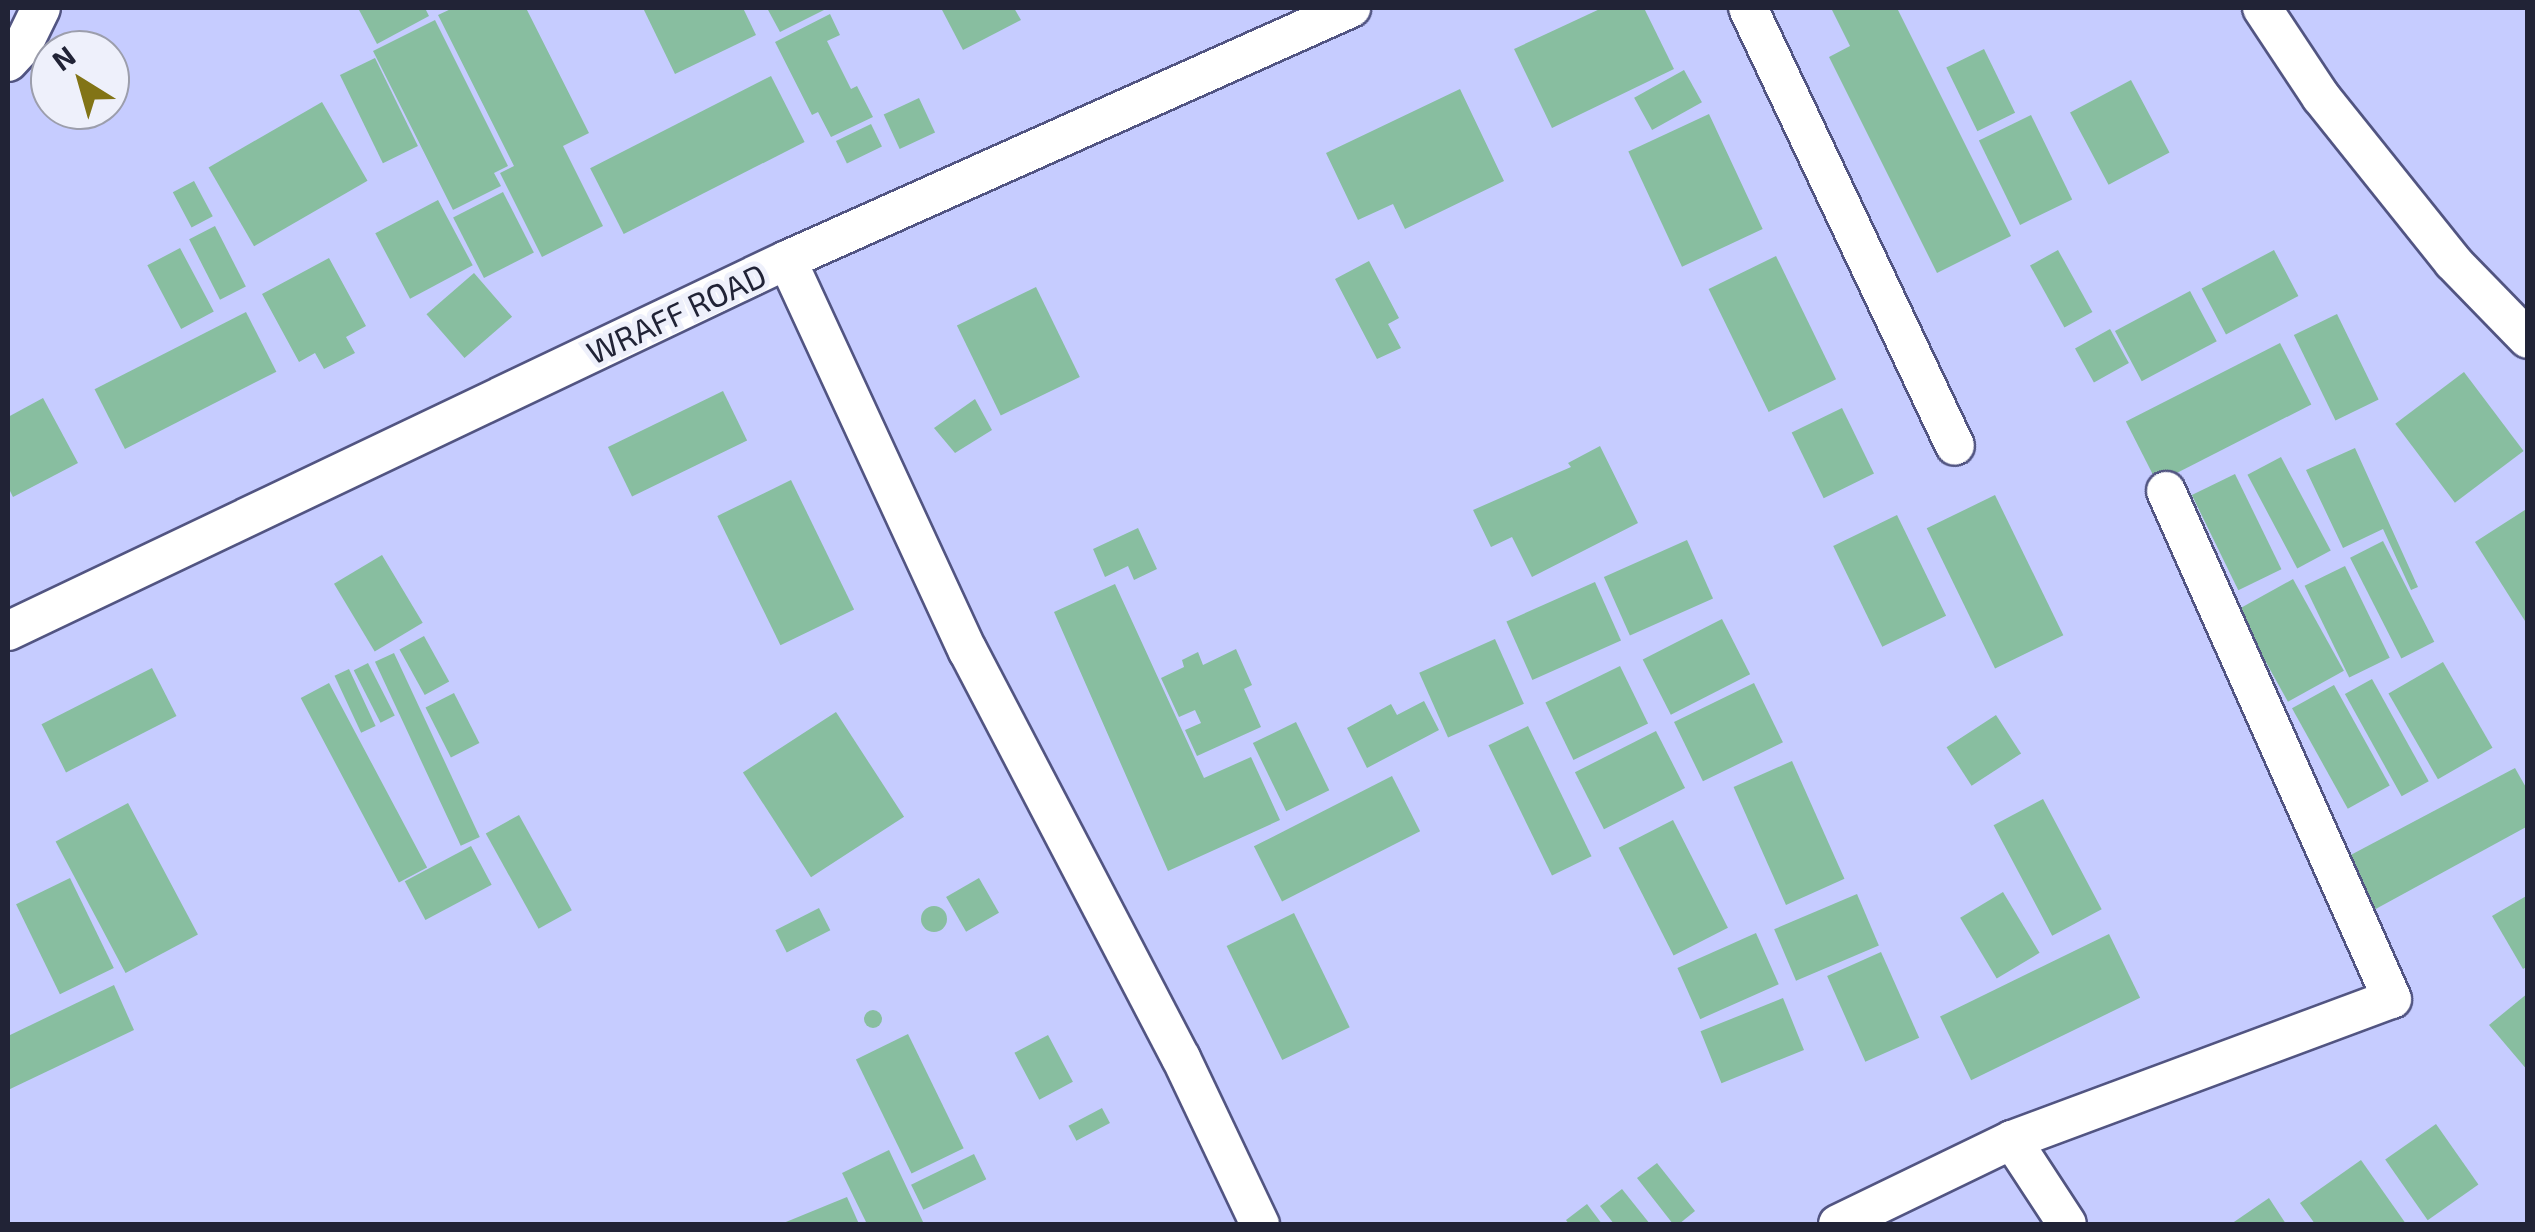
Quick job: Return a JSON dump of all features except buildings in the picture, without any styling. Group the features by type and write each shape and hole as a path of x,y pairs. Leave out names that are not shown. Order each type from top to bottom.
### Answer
{"street":[{"path":"8,62 22,47 41,8"},
{"name":"WRAFF ROAD","path":"8,631 787,260 1352,8"},
{"path":"1748,8 1956,446"},
{"path":"2262,8 2321,98 2453,262 2528,339"},
{"path":"787,260 968,651 1181,1058 1260,1224"},
{"path":"1838,1224 2012,1140 2392,999 2166,491"},
{"path":"2012,1140 2067,1224"}]}
